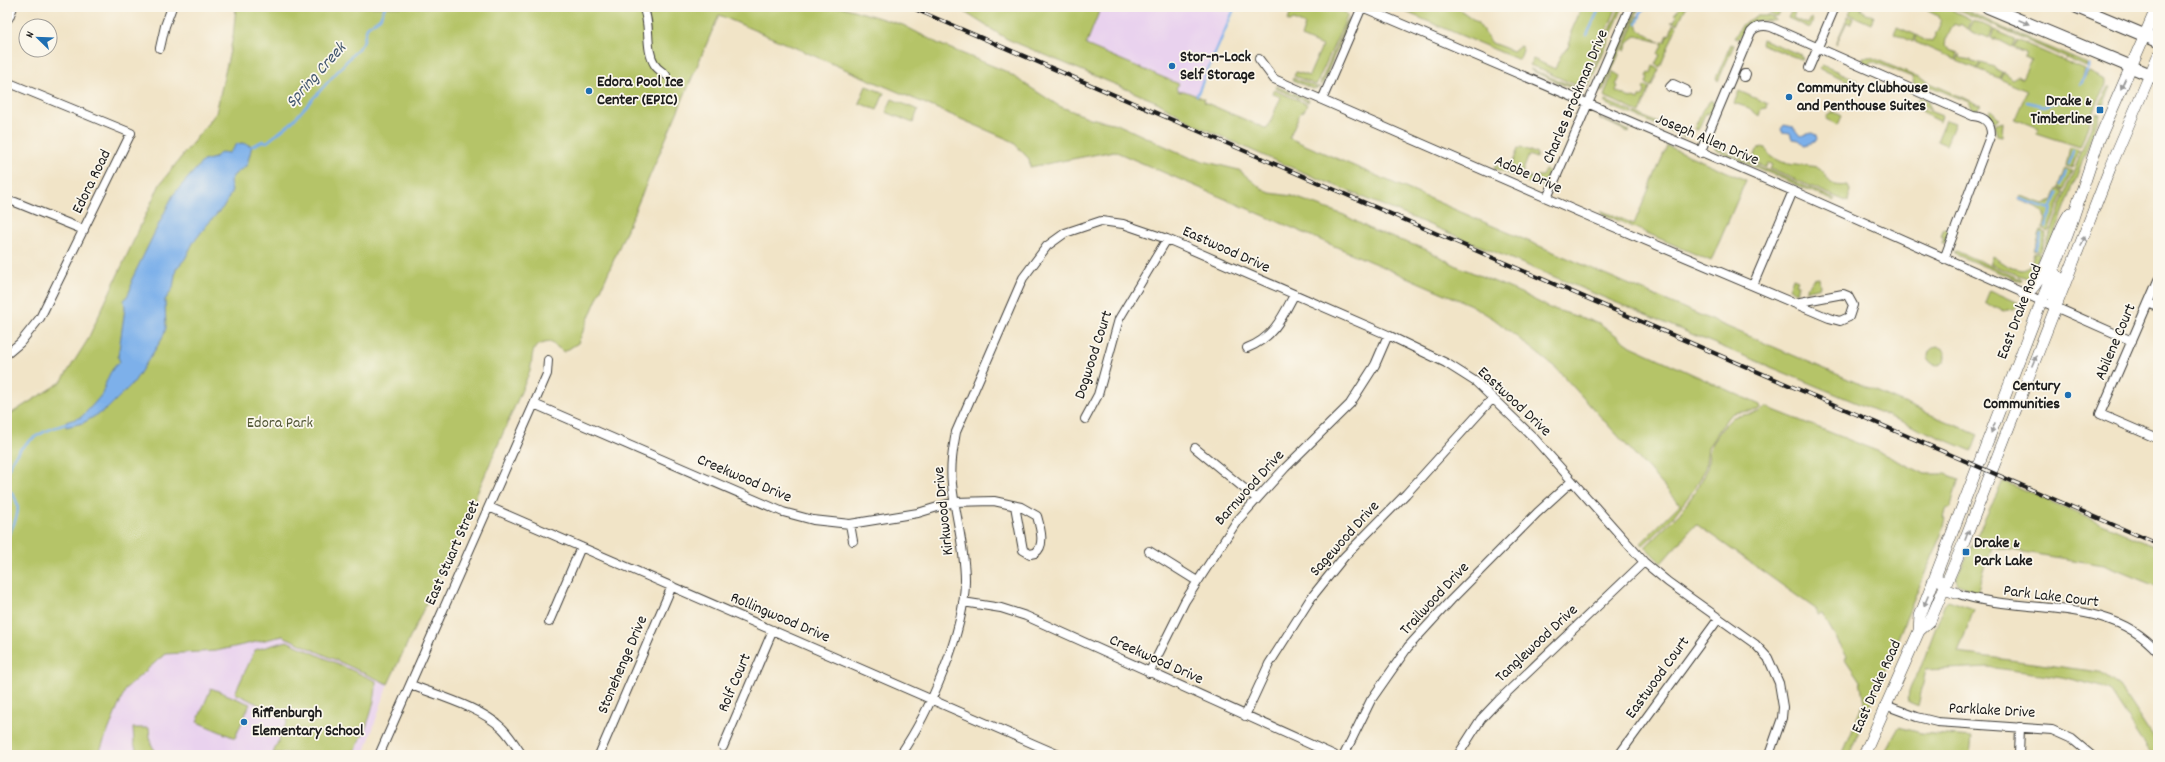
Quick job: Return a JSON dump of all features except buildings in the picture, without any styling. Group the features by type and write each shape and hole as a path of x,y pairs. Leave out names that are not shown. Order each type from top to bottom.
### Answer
{"main road":[{"path":"1988,7 2154,77"},
{"path":"2077,7 2158,41"},
{"name":"East Drake Road","path":"1919,631 1920,616 2076,209 2098,142 2157,7"},
{"name":"East Drake Road","path":"1864,755 1919,631 1930,620 1944,587 2057,308 2110,168 2154,77 2158,56"},
{"path":"2023,294 2027,294 2035,288 2065,220 2076,209"},
{"path":"2057,308 2053,295 2054,286 2072,234 2076,209"},
{"path":"2010,422 2010,411 2015,390 2046,308 2041,301"},
{"path":"1952,533 1955,546 1942,583 1944,587 1956,593"}],"street":[{"path":"160,48 165,26 172,7"},
{"path":"642,7 647,20 650,52 655,66 666,75"},
{"path":"1322,100 1362,7"},
{"name":"Joseph Allen Drive","path":"1362,7 1700,153 1793,191 2132,341"},
{"name":"Charles Brockman Drive","path":"1547,198 1630,7"},
{"path":"1809,68 1835,7"},
{"path":"1700,153 1751,32 1756,27 1763,26 1779,31 1973,116 1982,117 1990,127 1991,134 1944,259"},
{"name":"Adobe Drive","path":"1259,59 1274,79 1547,198 1795,303 1840,321 1849,317 1853,306 1848,296 1843,294 1795,303"},
{"name":"Edora Road","path":"7,82 131,133 40,318 20,343 7,354"},
{"path":"1753,285 1793,191"},
{"path":"15,202 84,230"},
{"name":"Eastwood Drive","path":"1065,233 1101,221 1123,224 1167,239 1388,335 1446,364 1476,382 1534,438 1644,562 1668,582 1755,644 1768,658 1776,671 1782,694 1783,706 1782,718 1769,755"},
{"name":"Kirkwood Drive","path":"900,755 931,699 953,647 963,602 965,580 959,523 954,502 952,458 958,426 1023,278 1047,246 1065,233"},
{"name":"Dogwood Court","path":"1085,419 1098,395 1119,319 1167,239"},
{"name":"Abilene Court","path":"2158,280 2100,414 2158,439"},
{"path":"1248,348 1257,344 1272,333 1279,324 1294,295"},
{"path":"2148,303 2158,307"},
{"name":"Barnwood Drive","path":"1149,672 1166,636 1197,581 1237,521 1256,499 1350,404 1375,365 1388,335"},
{"name":"East Stuart Street","path":"379,755 547,374 548,360"},
{"name":"Sagewood Drive","path":"1245,716 1269,664 1311,598 1344,557 1406,494 1492,399"},
{"name":"Creekwood Drive","path":"534,404 783,512 813,520 850,524 918,513 954,502 1001,501 1028,510 1037,516 1041,543 1040,548 1035,553 1030,554 1023,550 1015,506"},
{"path":"1195,448 1256,499"},
{"name":"Trailwood Drive","path":"1344,755 1371,700 1413,642 1537,513 1572,481"},
{"name":"Rollingwood Drive","path":"489,507 1057,755"},
{"path":"850,524 853,541"},
{"path":"549,622 581,547"},
{"path":"1149,551 1197,581"},
{"name":"Tanglewood Drive","path":"1458,755 1481,719 1498,700 1644,562"},
{"name":"Stonehenge Drive","path":"599,755 672,586"},
{"name":"Park Lake Court","path":"1956,593 1994,604 2090,613 2125,626 2140,636 2158,652"},
{"name":"Creekwood Drive","path":"963,602 1014,612 1334,755"},
{"name":"Eastwood Court","path":"1619,755 1719,618"},
{"name":"Rolf Court","path":"723,747 773,630"},
{"path":"411,684 493,720 522,755"},
{"name":"Parklake Drive","path":"1885,705 1917,717 1937,722 2052,730 2062,733 2082,746 2091,755"},
{"path":"2019,755 2020,727"}],"shaded area":[{"name":"Stor-n-Lock Self Storage","path":"1101,7 1234,7 1196,96 1184,91 1179,92 1176,88 1178,85 1086,45"},
{"name":"Riffenburgh Elementary School","path":"283,636 388,684 364,755 98,755 126,688 165,654 216,651"}],"green space":[{"name":"Edora Park","path":"236,7 843,7 903,25 939,44 1005,71 1059,106 1090,118 1117,124 1191,158 1239,170 1262,189 1270,193 1292,196 1344,215 1374,231 1425,249 1457,266 1521,293 1550,308 1599,323 1631,346 1760,405 1761,408 1758,410 1733,413 1728,417 1708,447 1705,470 1695,488 1672,518 1643,545 1641,543 1680,504 1556,368 1494,319 1471,305 1114,151 1030,167 1029,159 1012,141 719,15 578,343 564,352 550,342 543,343 535,348 532,356 530,371 462,528 388,684 283,636 216,651 165,654 126,688 98,755 7,755 7,416 61,382 87,341 160,184 216,113 233,37"},
{"path":"961,7 1101,7 1086,45 1179,84 1176,88 1179,92 1184,91 1205,99 1204,102 1267,129 1281,97 1273,94 1274,90 1307,104 1304,111 1300,113 1289,138 1978,435 1972,451 1269,158 1196,125 1157,102 1007,39 966,13"},
{"path":"1292,7 1337,9 1344,11 1348,15 1316,85 1294,76 1296,72 1309,76 1322,46 1301,37 1305,25 1293,20 1291,22 1288,21"},
{"path":"1394,7 1456,7 1477,22 1492,43 1513,51 1519,46 1522,47 1523,50 1520,59 1517,59"},
{"path":"1582,7 1617,7 1584,84 1580,87 1530,65 1533,59 1555,69 1561,55 1568,47 1571,39 1571,32"},
{"path":"1620,7 1623,7 1588,87 1586,85"},
{"path":"1637,7 1639,7 1603,91 1600,92"},
{"path":"1681,7 1686,7 1678,24 1671,21 1674,21 1677,16 1674,14"},
{"path":"1775,7 1780,12 1775,17 1770,12"},
{"path":"1852,7 1862,7 1861,10 1865,12 1865,14 1874,16 1871,24 1849,14"},
{"path":"1930,7 1946,7 1972,20 1968,29 1960,24 1959,26 1954,24 1946,39 1945,46 1949,48 1949,50 1958,53 1956,60 1915,42 1917,35 1927,42 1932,42 1942,20 1938,18 1938,16 1928,11"},
{"path":"1952,7 1959,7 2005,29 2087,64 2086,67"},
{"path":"1792,10 1795,12 1793,18 1808,24 1811,18 1813,20 1810,28 1788,18"},
{"path":"1637,16 1640,16 1637,23 1639,30 1660,42 1636,36 1629,41 1625,51 1623,50"},
{"path":"1757,16 1769,16 1776,20 1760,20 1754,22 1737,39 1734,38 1743,24"},
{"path":"1848,16 1853,18 1850,24 1847,22 1836,44"},
{"path":"1350,18 1322,85 1320,84 1345,25"},
{"path":"1974,20 1993,29 1989,38 1969,30"},
{"path":"1673,24 1677,26 1660,67 1655,64 1660,55 1658,54 1662,42 1665,42 1668,34 1670,35"},
{"path":"1897,27 1916,35 1913,42 1894,33"},
{"path":"1994,30 2015,39 2012,47 1995,38 1994,40 1991,38"},
{"path":"1762,39 1801,55 1803,60 1761,44"},
{"path":"2017,40 2085,70 2081,84 2089,72 2106,80 2106,85 2097,101 2080,147 2037,133 2038,128 2015,119 2027,91 2000,79 2003,72 2012,79 2017,76 2022,79 2031,60 2025,57 2025,52 2013,47"},
{"path":"1731,44 1734,45 1718,81 1716,78"},
{"path":"1960,54 1960,57 1971,59 1971,61 1980,63 1977,69 1957,61"},
{"path":"1863,57 1871,57 1982,106 1979,109 1973,110 1969,102 1924,84 1921,85 1923,90 1915,87 1912,77 1872,61 1869,63 1871,68 1863,62"},
{"path":"1981,63 1994,67 2002,72 1999,78 1978,70"},
{"path":"1822,65 1858,80 1856,84 1822,70 1819,68"},
{"path":"1653,66 1659,69 1651,87 1646,83 1649,72 1651,73"},
{"path":"1530,69 1577,88 1578,91 1532,71"},
{"path":"1613,72 1621,76 1616,85 1618,86 1616,91 1632,99 1639,100 1640,96 1643,96 1645,91 1643,89 1645,86 1650,88 1640,113 1604,96"},
{"path":"1293,78 1316,87 1321,87 1313,89 1292,80"},
{"path":"866,86 884,93 877,110 859,103"},
{"path":"1276,86 1309,100 1308,102 1275,88"},
{"path":"2109,87 2111,87 2103,105 2099,104"},
{"path":"1739,91 1768,104 1767,108 1761,109 1759,116 1749,108 1734,103"},
{"path":"1920,97 1927,100 1931,109 1915,102"},
{"path":"892,99 918,110 913,123 886,112"},
{"path":"1711,100 1713,102 1714,111 1705,114 1698,130 1694,129 1703,109"},
{"path":"1606,101 1633,112 1632,115 1606,104 1604,102"},
{"path":"1914,105 1942,116 1940,122 1930,117"},
{"path":"1990,109 2000,119 1993,122 1989,116"},
{"path":"1834,112 1842,116 1838,125 1826,119 1827,116"},
{"path":"1635,113 1685,135 1684,137 1634,115"},
{"path":"2096,113 2100,114 2043,266 2037,269"},
{"path":"1600,118 1630,131 1628,132"},
{"path":"1946,120 1955,123 1946,145 1937,141"},
{"path":"2003,122 2002,136 1997,135 1994,125"},
{"path":"1667,146 1746,180 1711,261 1601,213 1602,211 1634,224"},
{"path":"1521,147 1537,154 1536,158 1529,155 1522,173 1535,179 1537,176 1542,176 1545,170 1549,172 1544,182 1540,183 1511,167 1518,149"},
{"path":"1715,147 1835,199 1834,201 1716,150 1714,148"},
{"path":"1762,147 1765,148 1771,157 1781,162 1818,167 1831,183 1840,186 1848,185 1850,190 1848,202 1770,169 1772,165 1768,163 1766,167 1752,161 1757,150"},
{"path":"2070,147 2079,150 2072,168 2066,166"},
{"path":"1495,165 1546,185 1537,186 1494,168"},
{"path":"2065,168 2072,171 2064,190 2058,188"},
{"path":"2057,189 2064,192 2048,232 2042,229 2044,222 2043,212 2035,206 2018,200 2020,196 2044,204 2053,200"},
{"path":"1944,228 1950,231 1945,243 1942,243 1944,238 1941,236"},
{"path":"2041,231 2047,234 2040,253 2034,251"},
{"path":"1956,251 2023,280 2022,282 1957,255 1954,252"},
{"path":"2034,253 2040,255 2031,276 2028,279 1990,264 1993,256 2011,268 2023,270 2031,265"},
{"path":"2037,269 2040,271 2028,285"},
{"path":"1793,278 1798,280 1796,284 1799,285 1796,292 1789,289"},
{"path":"1819,278 1820,287 1805,291 1813,279"},
{"path":"1990,290 2019,303 2018,306 2002,311 2000,308 1994,308 1985,302"},
{"path":"1937,347 1943,350 1946,356 1943,362 1937,365 1931,362 1928,356 1931,350"},
{"path":"1766,407 1877,451 1925,474 1946,474 1959,479 1950,508 1947,507 1944,518 1946,519 1941,535 1849,755 1842,755 1864,703 1860,681 1845,659 1847,656 1822,614 1817,615 1817,610 1696,524 1661,563 1645,547 1680,513 1697,489 1707,470 1709,452 1712,443 1724,426 1733,417 1759,412"},
{"path":"2003,481 2158,548 2158,587 2104,565 1992,547 1977,593 1958,584 1956,579"},
{"path":"1948,600 1974,609 1958,653 2099,672 2119,686 2158,746 2158,755 2152,755 2111,692 2102,687 2062,677 1988,667 1926,670 1918,706 1909,702 1908,694 1911,686 1919,672 1945,603"},
{"path":"287,641 376,681 376,689 369,719 357,748 352,755 273,753 288,719 235,693 255,650"},
{"path":"211,688 250,704 235,738 197,722"},
{"path":"1899,727 1921,733 1972,737 1970,755 1883,755"},
{"path":"133,728 149,728 151,745 159,755 138,755 134,743"}],"water":[{"path":"1784,125 1793,127 1800,136 1812,133 1816,135 1817,139 1815,142 1804,145 1799,140 1792,139 1790,133 1782,132 1781,129"},
{"path":"242,143 252,146 247,165 234,175 230,181 232,191 225,205 206,226 193,243 185,259 176,269 173,288 165,300 166,328 162,339 134,382 107,409 83,423 66,427 66,422 81,417 101,396 113,368 120,362 118,357 125,308 124,300 130,291 131,281 173,195 203,161 215,158 221,152 229,153 237,144"}],"waterway":[{"name":"Spring Creek","path":"252,146 263,141 267,142 291,123 363,43 367,27 380,18 385,7"},
{"path":"1197,95 1235,7"},
{"path":"1587,35 1600,7"},
{"path":"1640,14 1645,7"},
{"path":"1637,23 1640,16"},
{"path":"2081,84 2087,71"},
{"path":"2027,102 2044,106 2071,98"},
{"path":"2069,164 2073,151"},
{"path":"2061,185 2066,172"},
{"path":"2019,199 2051,209 2058,193"},
{"path":"2045,227 2052,209"},
{"path":"2036,250 2042,235"},
{"name":"Spring Creek","path":"7,473 11,463 22,447 38,435 66,424"},
{"name":"Spring Creek","path":"7,488 13,494 18,506 18,512 14,524 7,538"}],"railway":[{"path":"910,7 2158,544"}],"place":[{"name":"Stor-n-Lock Self Storage","path":"1172,66"},
{"name":"Edora Pool Ice Center (EPIC)","path":"589,91"},
{"name":"Community Clubhouse and Penthouse Suites","path":"1789,97"},
{"name":"Drake & Timberline","path":"2100,110"},
{"name":"Century Communities","path":"2068,395"},
{"name":"Drake & Park Lake","path":"1966,552"},
{"name":"Riffenburgh Elementary School","path":"244,722"}]}
